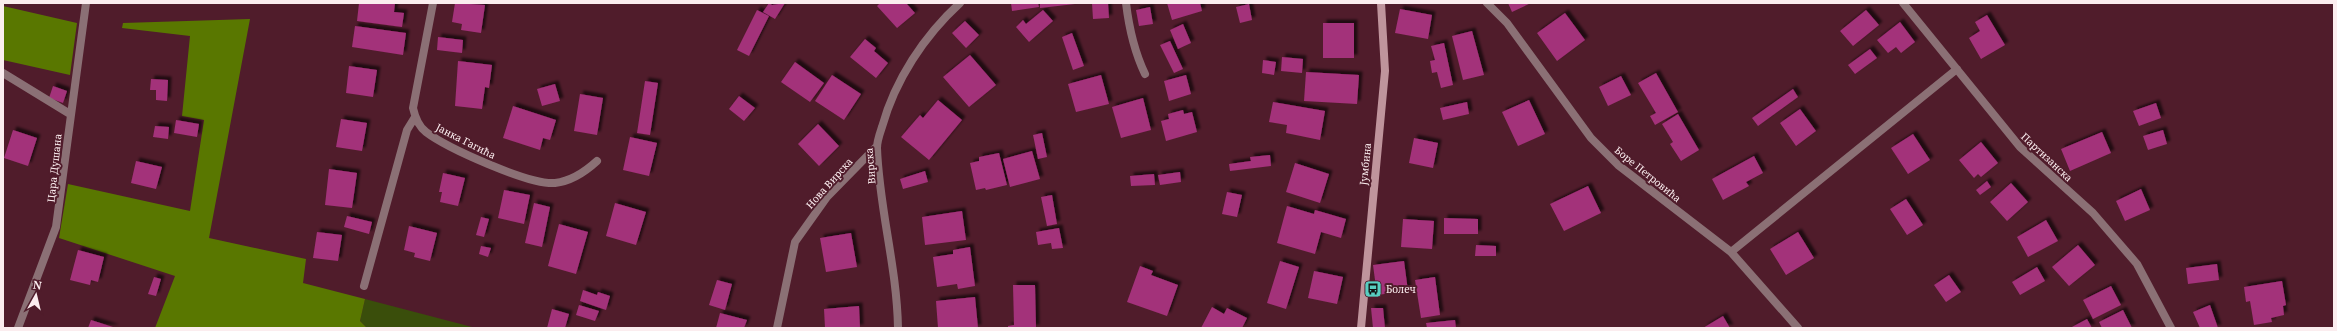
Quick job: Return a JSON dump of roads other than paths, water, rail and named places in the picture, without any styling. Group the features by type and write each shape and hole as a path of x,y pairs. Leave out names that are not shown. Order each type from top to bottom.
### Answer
{"street":[{"name":"Цара Душана","path":"18,328 56,227 86,3"},
{"path":"364,286 407,130 415,117 414,95 433,3"},
{"name":"Вирска","path":"898,328 894,277 877,146 887,110 903,74 945,16 960,3"},
{"path":"1126,3 1129,26 1145,74"},
{"name":"Јумбина","path":"1361,328 1385,71 1381,3"},
{"name":"Боре Петровића","path":"1487,3 1507,23 1591,138 1618,165 1731,252 1798,328"},
{"name":"Партизанска","path":"1903,3 2020,147 2093,213 2137,264 2171,328"},
{"path":"1731,252 1957,69"},
{"path":"3,73 70,114"},
{"name":"Јанка Гагића","path":"415,117 425,131 490,166 542,183 556,183 582,175 597,161"},
{"name":"Нова Вирска","path":"777,328 790,260 798,237 827,197 877,146"}],"place":[{"name":"Болеч","path":"1373,289"}]}
